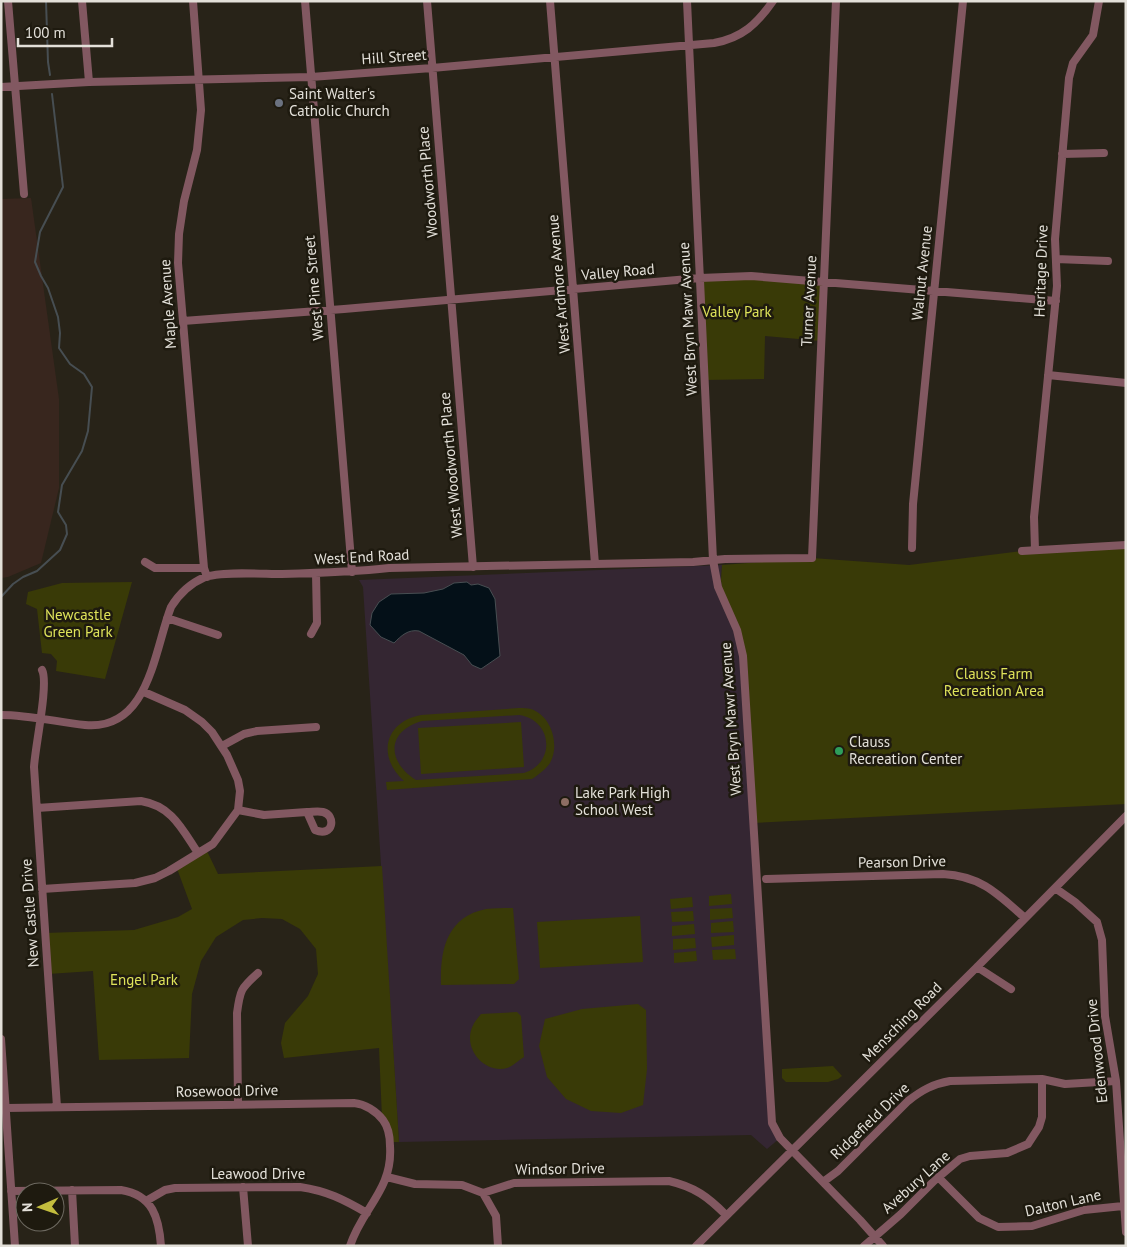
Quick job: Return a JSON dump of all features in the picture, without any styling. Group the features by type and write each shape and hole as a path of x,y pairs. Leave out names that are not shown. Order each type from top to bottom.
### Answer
{"street":[{"path":"8,1 24,194"},
{"path":"82,1 89,82"},
{"name":"Maple Avenue","path":"193,1 201,110 199,137 184,201 179,234 178,263 192,440 204,568 207,577"},
{"name":"West Pine Street","path":"304,1 352,572"},
{"name":"Woodworth Place","path":"427,1 456,361"},
{"name":"West Ardmore Avenue","path":"550,1 595,564"},
{"name":"West Bryn Mawr Avenue","path":"687,1 713,560 718,588 737,630 743,656 772,1123 780,1138 883,1246"},
{"name":"Hill Street","path":"1,87 89,82 311,77 689,46 722,42 738,36 759,20 773,1"},
{"name":"Turner Avenue","path":"812,558 836,1"},
{"name":"Walnut Avenue","path":"912,548 913,504 963,1"},
{"name":"Heritage Drive","path":"1034,550 1034,517 1058,286 1055,240 1070,74 1073,63 1093,36 1099,1"},
{"path":"1062,154 1104,153"},
{"path":"1056,259 1108,261"},
{"name":"Valley Road","path":"183,321 700,278 751,276 1056,301"},
{"name":"West Woodworth Place","path":"456,361 473,567"},
{"path":"1048,375 1126,383"},
{"path":"1022,551 1126,545"},
{"name":"West End Road","path":"1,714 86,725 108,722 128,712 144,692 171,607 178,596 198,581 207,577 247,574 316,574 389,568 812,558"},
{"path":"145,562 155,568 204,568"},
{"path":"311,634 317,623 316,574"},
{"path":"167,618 218,635"},
{"name":"New Castle Drive","path":"42,670 44,683 34,760 56,1107"},
{"path":"42,889 148,880 169,871 213,844 238,810 240,791 238,780 222,746 202,722 180,708 144,692"},
{"path":"222,746 244,734 257,731 316,727"},
{"path":"37,808 141,801 153,803 165,809 198,853"},
{"path":"238,810 264,815 307,812"},
{"name":"Mensching Road","path":"699,1245 726,1215 977,968 1126,816"},
{"name":"Pearson Drive","path":"766,879 957,875 992,888 1025,918"},
{"name":"Edenwood Drive","path":"1055,888 1075,902 1097,922 1102,940 1106,1016 1122,1130 1123,1206 1126,1232"},
{"path":"977,968 1011,989"},
{"path":"238,1104 238,1000 243,987 258,973"},
{"path":"1,1039 15,1246"},
{"name":"Ridgefield Drive","path":"823,1182 838,1171 908,1101 930,1086 950,1081 1042,1079 1065,1084 1116,1081"},
{"name":"Avebury Lane","path":"864,1246 960,1159 970,1156 1007,1153 1028,1144 1039,1127 1042,1117 1042,1079"},
{"name":"Rosewood Drive","path":"6,1108 354,1103 366,1106 382,1118 387,1126 390,1137 391,1161 387,1178 380,1193 366,1213 350,1246"},
{"name":"Dalton Lane","path":"938,1177 979,1218 998,1227 1032,1226 1084,1210 1123,1206"},
{"path":"387,1178 415,1184 462,1185 483,1193 496,1216 498,1246"},
{"name":"Windsor Drive","path":"483,1193 506,1184 514,1183 669,1181 686,1185 708,1197 726,1215"},
{"name":"Leawood Drive","path":"146,1201 165,1190 175,1188 300,1187 333,1194 366,1213"},
{"path":"244,1188 248,1246"},
{"path":"72,1190 75,1246"},
{"path":"11,1191 121,1190 135,1194 146,1201 157,1216 161,1246"}],"shaded area":[{"path":"31,198 59,399 59,488 41,563 8,577 1,578 1,199"},
{"name":"Lake Park High School West","path":"722,565 721,580 724,603 743,656 772,1123 780,1138 767,1149 751,1135 399,1142 363,587 359,580"},
{"path":"467,582 471,585 478,584 489,588 495,599 500,656 481,669 472,665 464,655 419,631 408,632 394,643 381,637 370,625 372,613 379,602 391,594 424,593 443,589 454,583"}],"green space":[{"name":"Valley Park","path":"700,278 823,282 821,341 765,336 764,379 705,380"},
{"name":"Clauss Farm Recreation Area","path":"1126,545 1126,804 752,823 743,656 724,603 721,580 722,565 812,558 909,565 1022,551"},
{"name":"Newcastle Green Park","path":"132,582 105,679 56,671 57,661 51,654 42,653 37,609 26,604 28,592 62,583"},
{"path":"519,708 531,709 544,718 549,725 554,740 553,756 550,763 532,779 387,790 386,782 404,781 395,772 390,762 388,742 392,733 399,725 421,715","holes":["519,715 539,725 544,733 546,742 545,752 542,760 534,768 524,773 416,780 406,772 395,756 397,739 402,732 422,721"]},
{"path":"521,722 524,767 421,774 418,728"},
{"name":"Engel Park","path":"206,849 218,874 382,866 399,1142 390,1142 382,1118 379,1048 284,1058 281,1043 285,1023 308,996 318,974 316,949 300,929 282,919 262,918 243,920 216,937 201,961 192,994 189,1058 99,1060 93,971 48,974 45,933 134,930 178,917 192,909 176,866"},
{"path":"731,894 732,904 709,906 709,896"},
{"path":"692,897 693,907 671,909 670,899"},
{"path":"513,908 519,979 514,984 441,985 444,948 448,937 462,919 486,909"},
{"path":"732,908 733,918 710,920 710,909"},
{"path":"693,911 694,921 672,922 671,912"},
{"path":"640,916 643,962 540,968 537,922"},
{"path":"733,921 734,932 711,933 711,923"},
{"path":"694,924 695,934 672,936 672,926"},
{"path":"734,935 734,945 712,947 711,937"},
{"path":"695,938 696,948 673,950 673,939"},
{"path":"735,949 736,959 713,960 712,950"},
{"path":"696,951 697,961 674,963 674,953"},
{"path":"638,1004 646,1010 647,1069 643,1105 621,1113 591,1111 566,1099 547,1077 539,1046 545,1019 582,1009"},
{"path":"517,1012 521,1016 524,1057 507,1068 500,1069 487,1066 473,1051 470,1034 473,1025 481,1014"},
{"path":"833,1066 842,1076 828,1082 786,1082 782,1078 782,1069"}],"waterway":[{"path":"46,1 50,75"},
{"path":"1,597 13,584 37,571 60,550 67,534 66,525 58,512 62,485 82,451 88,431 92,387 84,374 70,364 59,348 58,317 48,288 35,262 40,232 63,187 52,94"}],"place":[{"name":"Saint Walter's Catholic Church","path":"279,103"},
{"name":"Clauss Recreation Center","path":"839,751"},
{"name":"Lake Park High School West","path":"565,802"}]}
